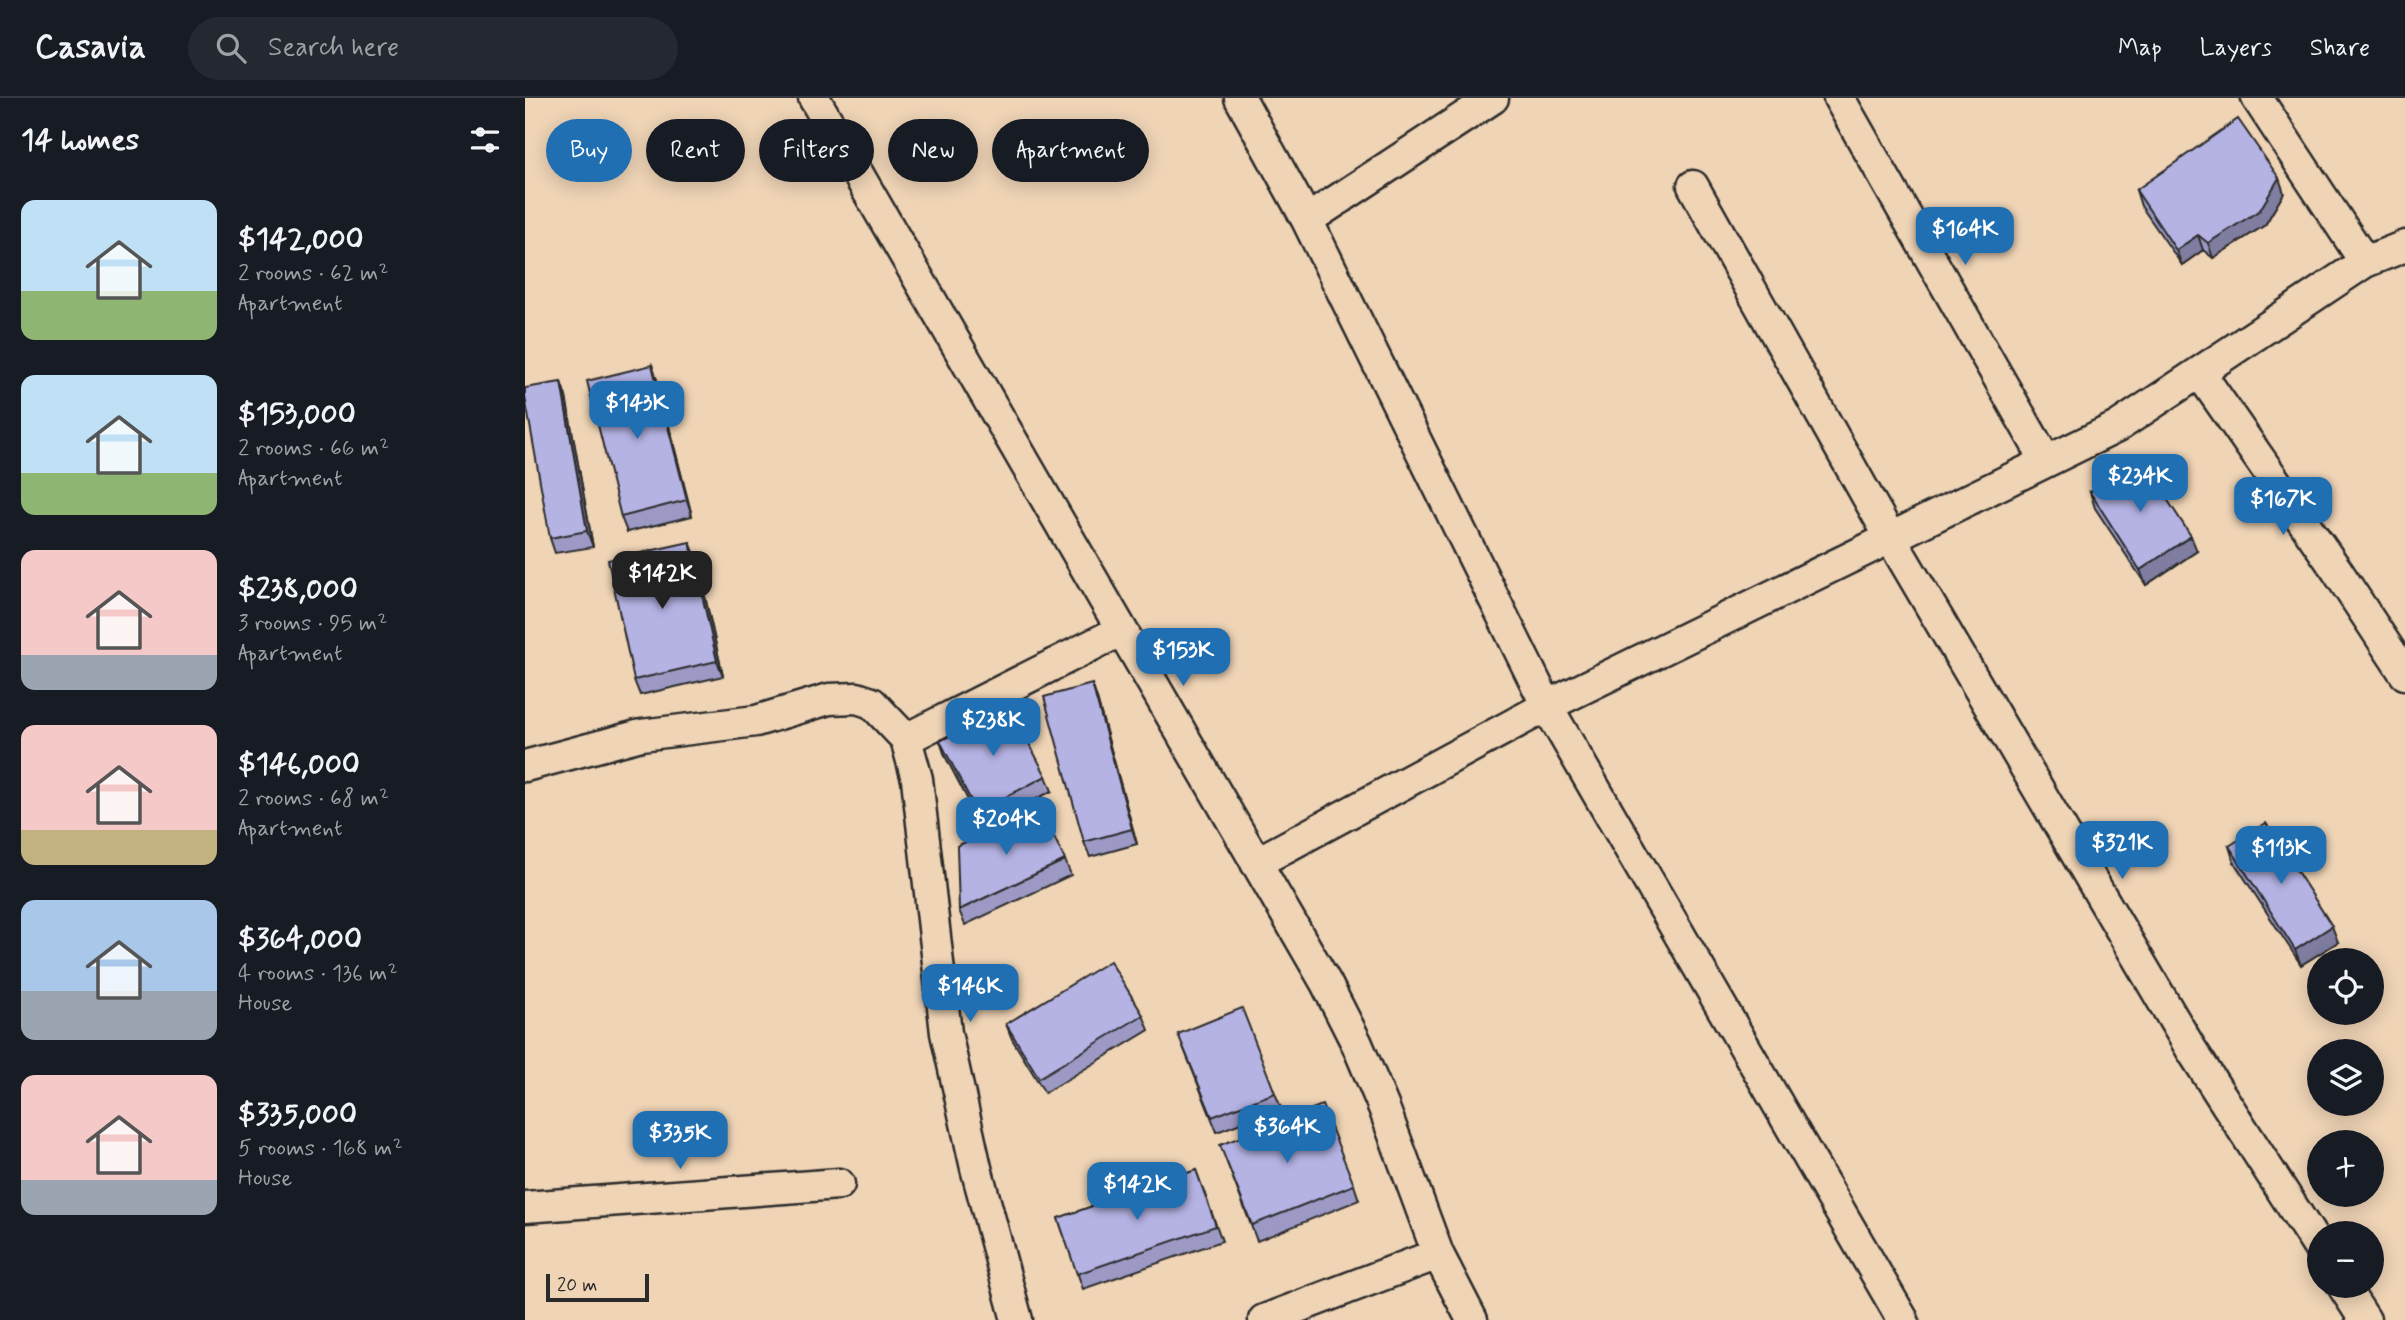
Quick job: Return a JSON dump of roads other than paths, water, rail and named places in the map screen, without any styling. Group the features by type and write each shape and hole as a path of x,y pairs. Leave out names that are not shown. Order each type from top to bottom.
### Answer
{"street":[{"path":"814,98 1326,983 1357,1044 1384,1108 1438,1254 1472,1320"},
{"path":"1240,98 1307,220 1547,706 1903,1320"},
{"path":"1307,220 1493,98"},
{"path":"1839,98 2046,461"},
{"path":"2257,98 2365,262"},
{"path":"1693,186 1890,537 2191,1049 2307,1229"},
{"path":"1255,863 1547,706 2117,427 2365,262 2405,246"},
{"path":"2200,373 2405,674"},
{"path":"906,739 1120,631"},
{"path":"525,766 641,735 756,721 829,699 857,698 872,703 906,739 912,754 919,792 946,1033 976,1168 1017,1320"},
{"path":"525,1207 839,1184"},
{"path":"1264,1320 1438,1254"},
{"path":"2351,1298 2365,1320"}]}
